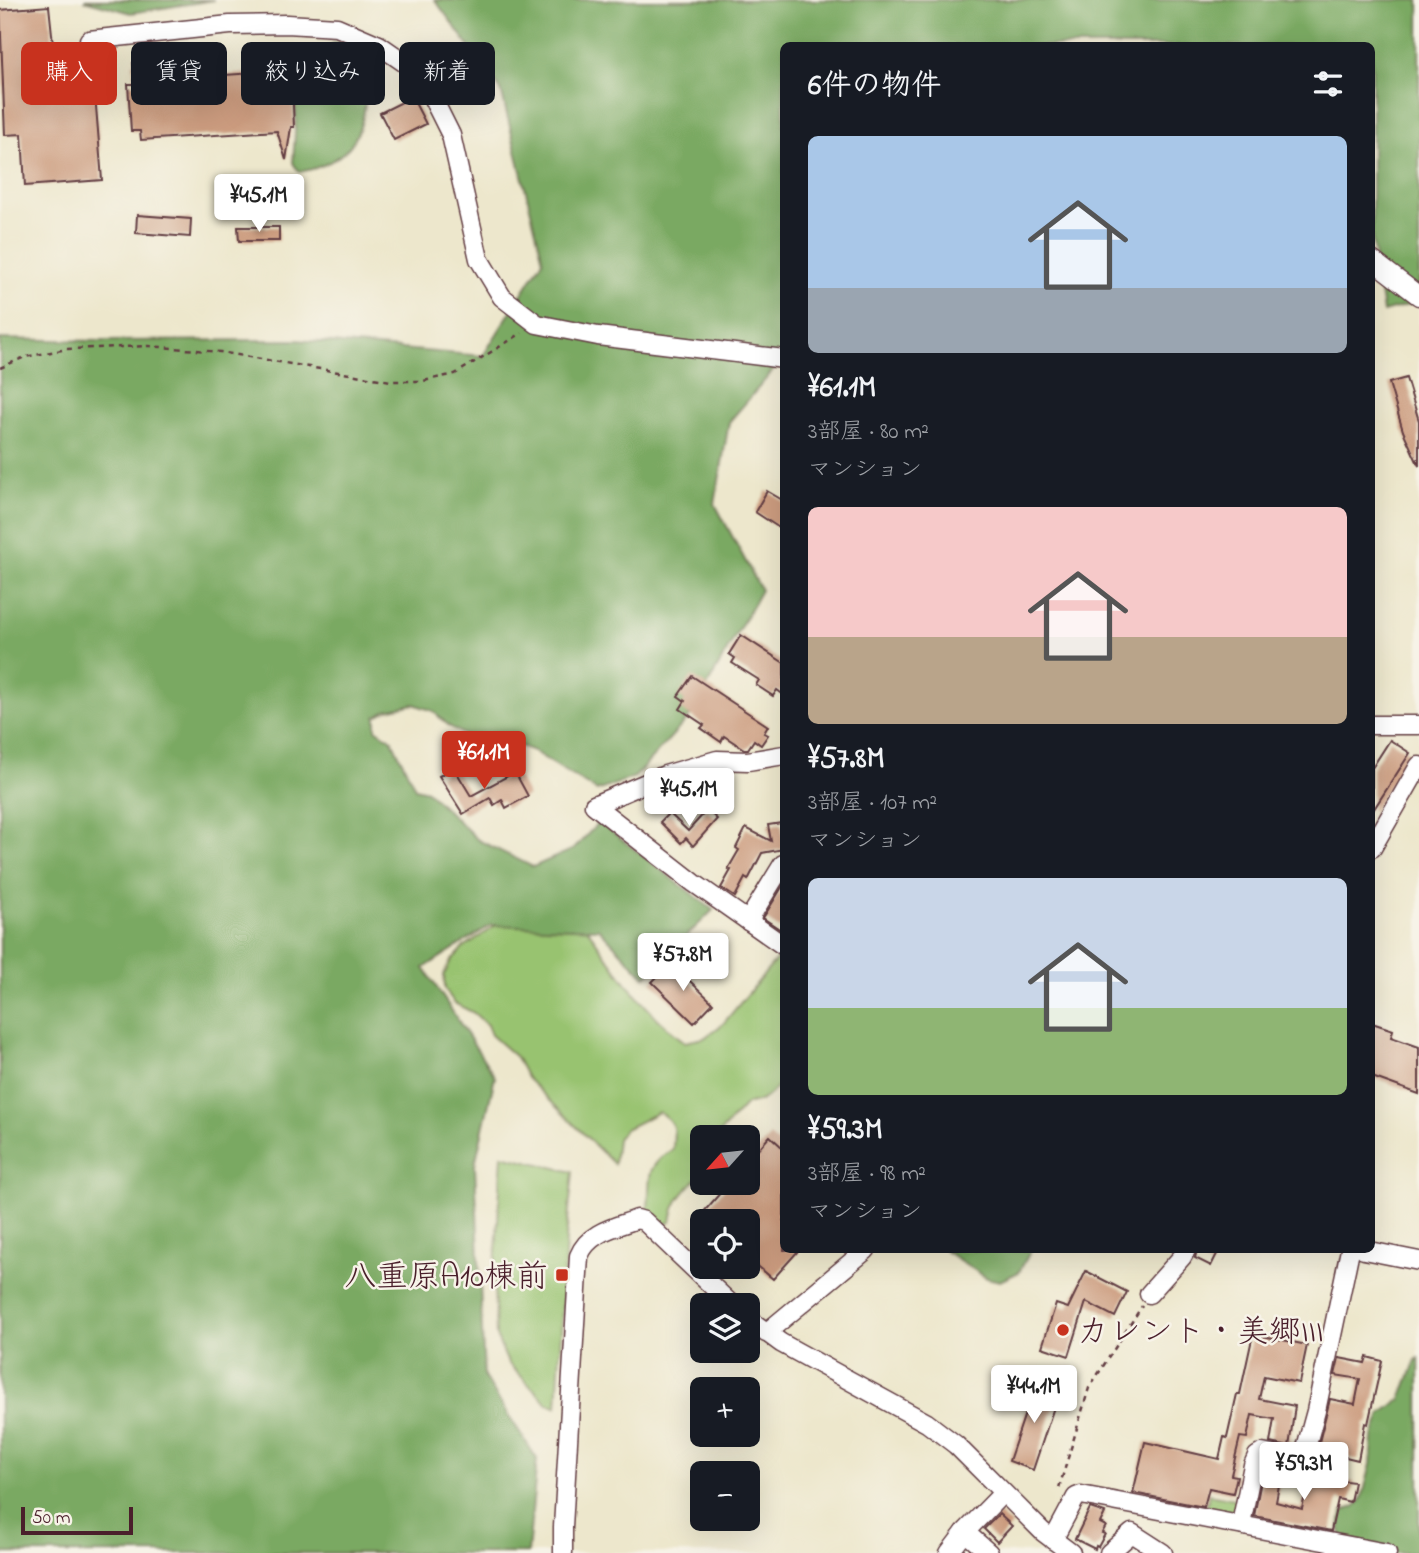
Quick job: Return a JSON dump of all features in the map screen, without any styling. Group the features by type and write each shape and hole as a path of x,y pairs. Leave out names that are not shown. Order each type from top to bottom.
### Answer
{"street":[{"path":"89,40 230,25 287,24 337,27 379,44 408,65 426,85 451,135 479,258 502,297 537,324 598,336 780,359"},
{"path":"1375,262 1419,296"},
{"path":"1375,725 1419,725"},
{"path":"780,756 748,761 717,760 665,775 594,805 694,883 780,943"},
{"path":"1375,843 1419,766"},
{"path":"748,921 780,869"},
{"path":"563,1553 579,1256 583,1245 593,1237 637,1219 644,1222 719,1293"},
{"path":"1375,1252 1419,1261"},
{"path":"766,1333 862,1253"},
{"path":"1149,1294 1184,1253"},
{"path":"1241,1524 1257,1456 1262,1453 1293,1459 1304,1455 1349,1253"},
{"path":"760,1328 927,1423 956,1445 1053,1540 1071,1553"},
{"path":"949,1553 965,1532 1003,1493"},
{"path":"1053,1540 1076,1497 1081,1495 1382,1552"},
{"path":"965,1532 989,1553"},
{"path":"1109,1553 1132,1533 1163,1553"}],"path":[{"path":"0,368 26,356 67,349 149,346 220,352 391,381 423,381 455,374 537,324"},
{"path":"1059,1488 1089,1388 1149,1294"}],"green space":[{"path":"84,0 214,0 131,13"},
{"path":"435,0 1419,0 1419,302 1383,312 1375,260 1375,42 780,42 780,363 729,422 715,504 761,590 691,715 635,777 597,791 531,750 491,735 473,740 449,726 433,711 414,704 387,710 376,716 376,729 392,740 415,788 427,791 478,840 533,867 574,849 599,822 713,910 645,977 599,929 491,925 424,968 495,1077 475,1164 484,1377 537,1459 528,1553 0,1553 0,339 297,340 483,356 543,260 501,90 495,82 495,42 466,42"},
{"path":"365,105 359,129 350,146 323,165 299,172 293,163 295,106"},
{"path":"501,922 584,924 642,1002 685,1042 704,1038 723,1024 780,955 780,1083 763,1099 746,1104 727,1125 690,1125 690,1186 678,1200 671,1222 659,1226 647,1213 650,1176 656,1163 673,1149 674,1132 669,1120 659,1112 625,1129 617,1139 614,1164 527,1078 516,1057 491,1035 487,1025 474,1013 454,1003 445,989 444,975 450,962 464,947"},
{"path":"502,1155 573,1172 566,1238 557,1407 547,1403 508,1363 496,1336 494,1285"},
{"path":"949,1253 1029,1253 1019,1272 1000,1281 987,1278"},
{"path":"1419,1358 1419,1553 1363,1553 1346,1548 1340,1528 1342,1512 1356,1506 1362,1499 1371,1464 1373,1437 1381,1414 1401,1399"},
{"path":"1209,1494 1240,1500 1237,1521 1205,1515"}],"building":[{"path":"49,6 53,42 21,42 21,105 96,105 102,180 25,186 22,134 5,135 0,10"},
{"path":"241,74 241,105 293,105 294,127 291,127 286,160 277,131 141,140 140,131 131,131 128,84 131,84 131,105 227,105 227,75"},
{"path":"399,104 416,105 426,124 394,140 380,113"},
{"path":"137,215 191,219 190,237 136,233"},
{"path":"238,227 279,227 279,241 239,241"},
{"path":"1406,378 1419,421 1419,466 1403,431 1389,383"},
{"path":"767,491 780,499 780,528 755,512"},
{"path":"741,635 780,660 780,692 777,690 773,696 756,685 759,680 732,663 735,658 729,654"},
{"path":"692,676 768,726 764,733 768,735 761,745 754,740 748,749 744,749 724,736 721,742 701,728 704,725 680,709 685,701 678,696"},
{"path":"1390,740 1410,753 1375,807 1375,763"},
{"path":"454,768 471,796 515,772 528,796 506,808 502,800 494,805 490,798 463,814 439,776"},
{"path":"707,810 717,819 693,846 686,838 681,843 660,822 669,813 688,831"},
{"path":"780,823 780,850 762,853 748,880 745,878 735,897 721,888 739,850 736,848 746,828 771,841 768,825"},
{"path":"780,890 780,929 763,918"},
{"path":"671,963 713,1003 694,1023 652,982"},
{"path":"1375,1024 1393,1030 1391,1037 1419,1047 1419,1094 1375,1078"},
{"path":"770,1136 780,1145 780,1253 796,1253 773,1279 760,1268 760,1209 706,1209 718,1195 760,1195 760,1147"},
{"path":"1196,1253 1218,1253 1211,1266 1195,1258"},
{"path":"1086,1271 1127,1292 1115,1317 1086,1302 1069,1356 1042,1347 1056,1304 1068,1308"},
{"path":"1253,1334 1307,1345 1299,1383 1264,1376 1259,1399 1295,1406 1289,1447 1270,1443 1274,1419 1252,1415 1247,1438 1240,1437 1231,1475 1237,1476 1233,1493 1209,1488 1204,1507 1133,1493 1145,1442 1219,1459 1224,1437 1227,1438 1237,1394 1240,1394"},
{"path":"1367,1357 1382,1361 1358,1460 1317,1450 1330,1399 1355,1404 1360,1379 1335,1375 1339,1358 1365,1363"},
{"path":"1036,1381 1060,1389 1033,1470 1009,1461"},
{"path":"1263,1471 1281,1474 1276,1502 1302,1509 1309,1476 1354,1482 1350,1502 1338,1499 1331,1531 1254,1516"},
{"path":"1090,1508 1105,1513 1100,1523 1106,1526 1102,1533 1105,1534 1095,1549 1075,1539"},
{"path":"999,1514 1012,1526 997,1542 984,1529"}],"place":[{"name":"八重原A10棟前","path":"562,1275"},
{"name":"カレント・美郷III","path":"1063,1330"}]}
